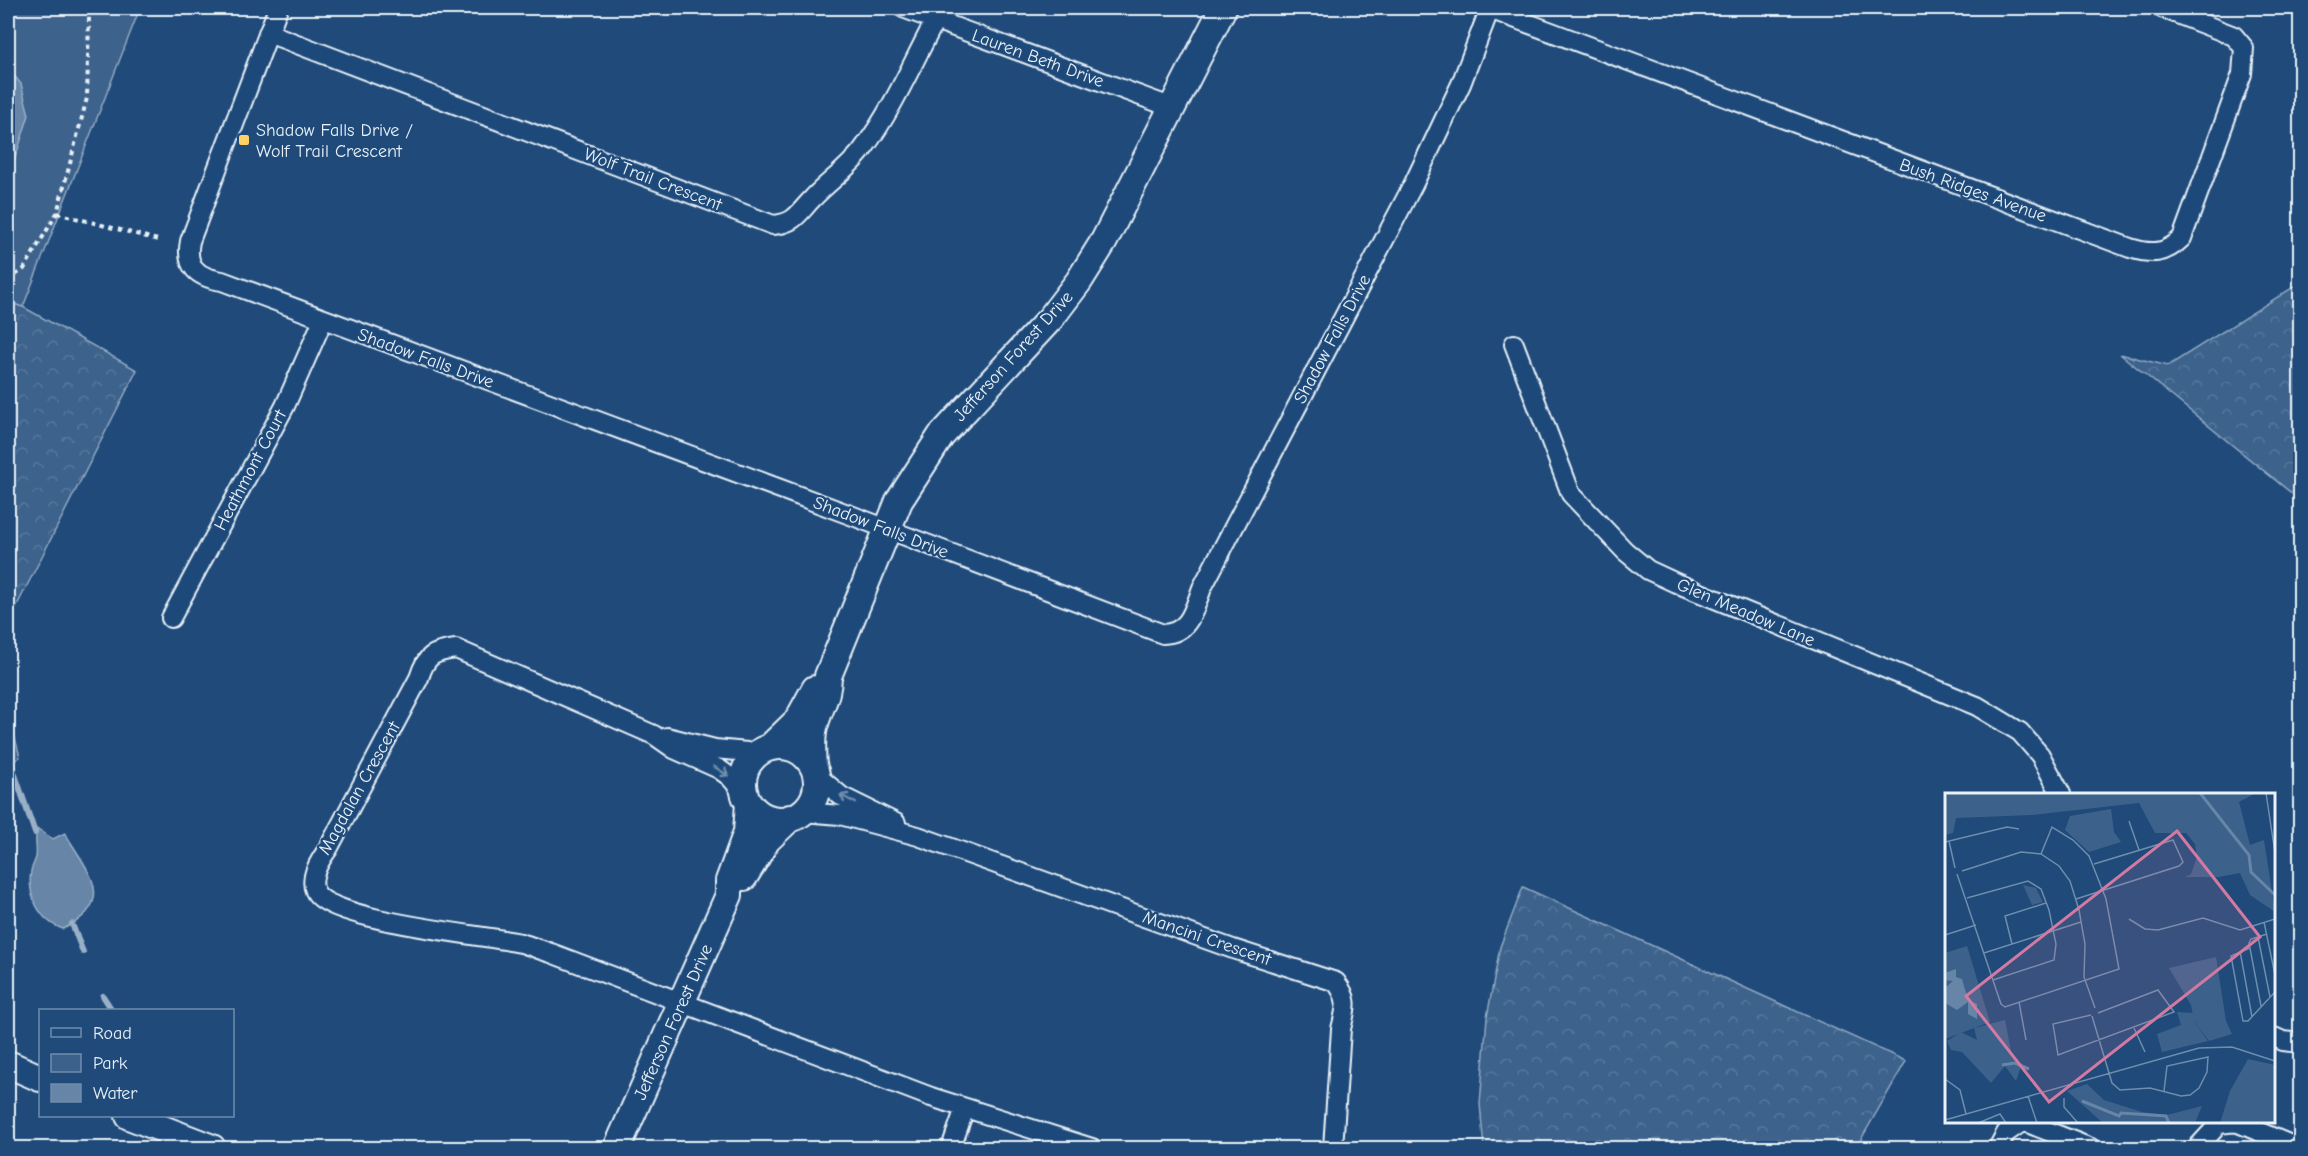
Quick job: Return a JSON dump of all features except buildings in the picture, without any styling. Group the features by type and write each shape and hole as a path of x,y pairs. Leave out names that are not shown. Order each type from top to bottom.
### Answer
{"street":[{"name":"Shadow Falls Drive","path":"278,8 190,241 187,255 193,267 206,278 222,281 1163,634 1173,634 1180,630 1193,612 1208,577 1414,183 1461,84 1489,8"},
{"name":"Lauren Beth Drive","path":"903,8 939,14 1173,108"},
{"name":"Jefferson Forest Drive","path":"815,770 812,743 814,727 828,691 828,676 899,501 941,436 1050,319 1079,281 1104,241 1223,8"},
{"name":"Bush Ridges Avenue","path":"1489,8 2130,248 2144,253 2160,253 2173,247 2182,238 2242,74 2244,48 2234,36 2162,8"},
{"name":"Wolf Trail Crescent","path":"268,33 772,225 785,224 795,218 861,152 883,120 939,14"},
{"name":"Heathmont Court","path":"171,618 285,405 323,320"},
{"name":"Glen Meadow Lane","path":"1514,344 1571,494 1625,551 1648,570 1977,706 2020,732 2040,755 2060,793"},
{"name":"Magdalan Crescent","path":"682,1003 521,943 367,917 322,900 314,889 316,867 328,849 419,678 424,662 439,651 456,649 654,735 674,749 719,769 730,777 747,799"},
{"name":"Jefferson Forest Drive","path":"764,750 798,720 817,686 828,676"},
{"name":"Magdalan Crescent","path":"654,735 677,738 715,749 764,750"},
{"path":"781,746 792,748 802,753 815,770 816,791 809,806 797,815 770,818 761,814 747,799 743,780 746,770 750,760 764,750 781,746"},
{"name":"Mancini Crescent","path":"815,770 841,796 887,817 918,836"},
{"name":"Jefferson Forest Drive","path":"617,1149 729,896 729,881 747,832 747,799"},
{"name":"Jefferson Forest Drive","path":"729,896 740,887 753,860 767,840 797,815"},
{"name":"Mancini Crescent","path":"797,815 840,815 918,836 1233,949 1336,982 1345,994 1345,1012 1341,1029 1333,1149"},
{"path":"682,1003 931,1097 1092,1149"},
{"path":"2275,1038 2301,1043"},
{"path":"8,1064 39,1078"},
{"path":"951,1149 965,1108"},
{"path":"132,1117 212,1149"},
{"path":"1998,1149 2006,1132 2022,1123"},
{"path":"2026,1123 2091,1149"},
{"path":"2197,1149 2219,1124 2228,1123"},
{"path":"2238,1123 2296,1148"}],"path":[{"path":"8,280 24,269 57,213 87,98 89,17 93,8"},
{"path":"57,213 158,240"}],"green space":[{"path":"8,8 140,8 23,307 8,302"},
{"path":"2300,283 2300,500 2120,354 2168,366"},
{"path":"8,302 23,307 137,370 8,623"},
{"path":"8,711 20,757 8,765"},
{"path":"1523,887 1906,1061 1856,1148 1484,1148 1480,1104 1487,1017 1500,947"}],"water":[{"path":"8,68 21,84 29,115 8,180"},
{"path":"38,829 53,839 65,833 89,873 94,886 94,897 90,908 80,919 63,929 47,920 33,898 30,880 36,857"}],"waterway":[{"path":"8,759 35,833"},
{"path":"72,924 83,952"},
{"path":"103,996 111,1009"}],"place":[{"name":"Shadow Falls Drive / Wolf Trail Crescent","path":"244,140"}]}
